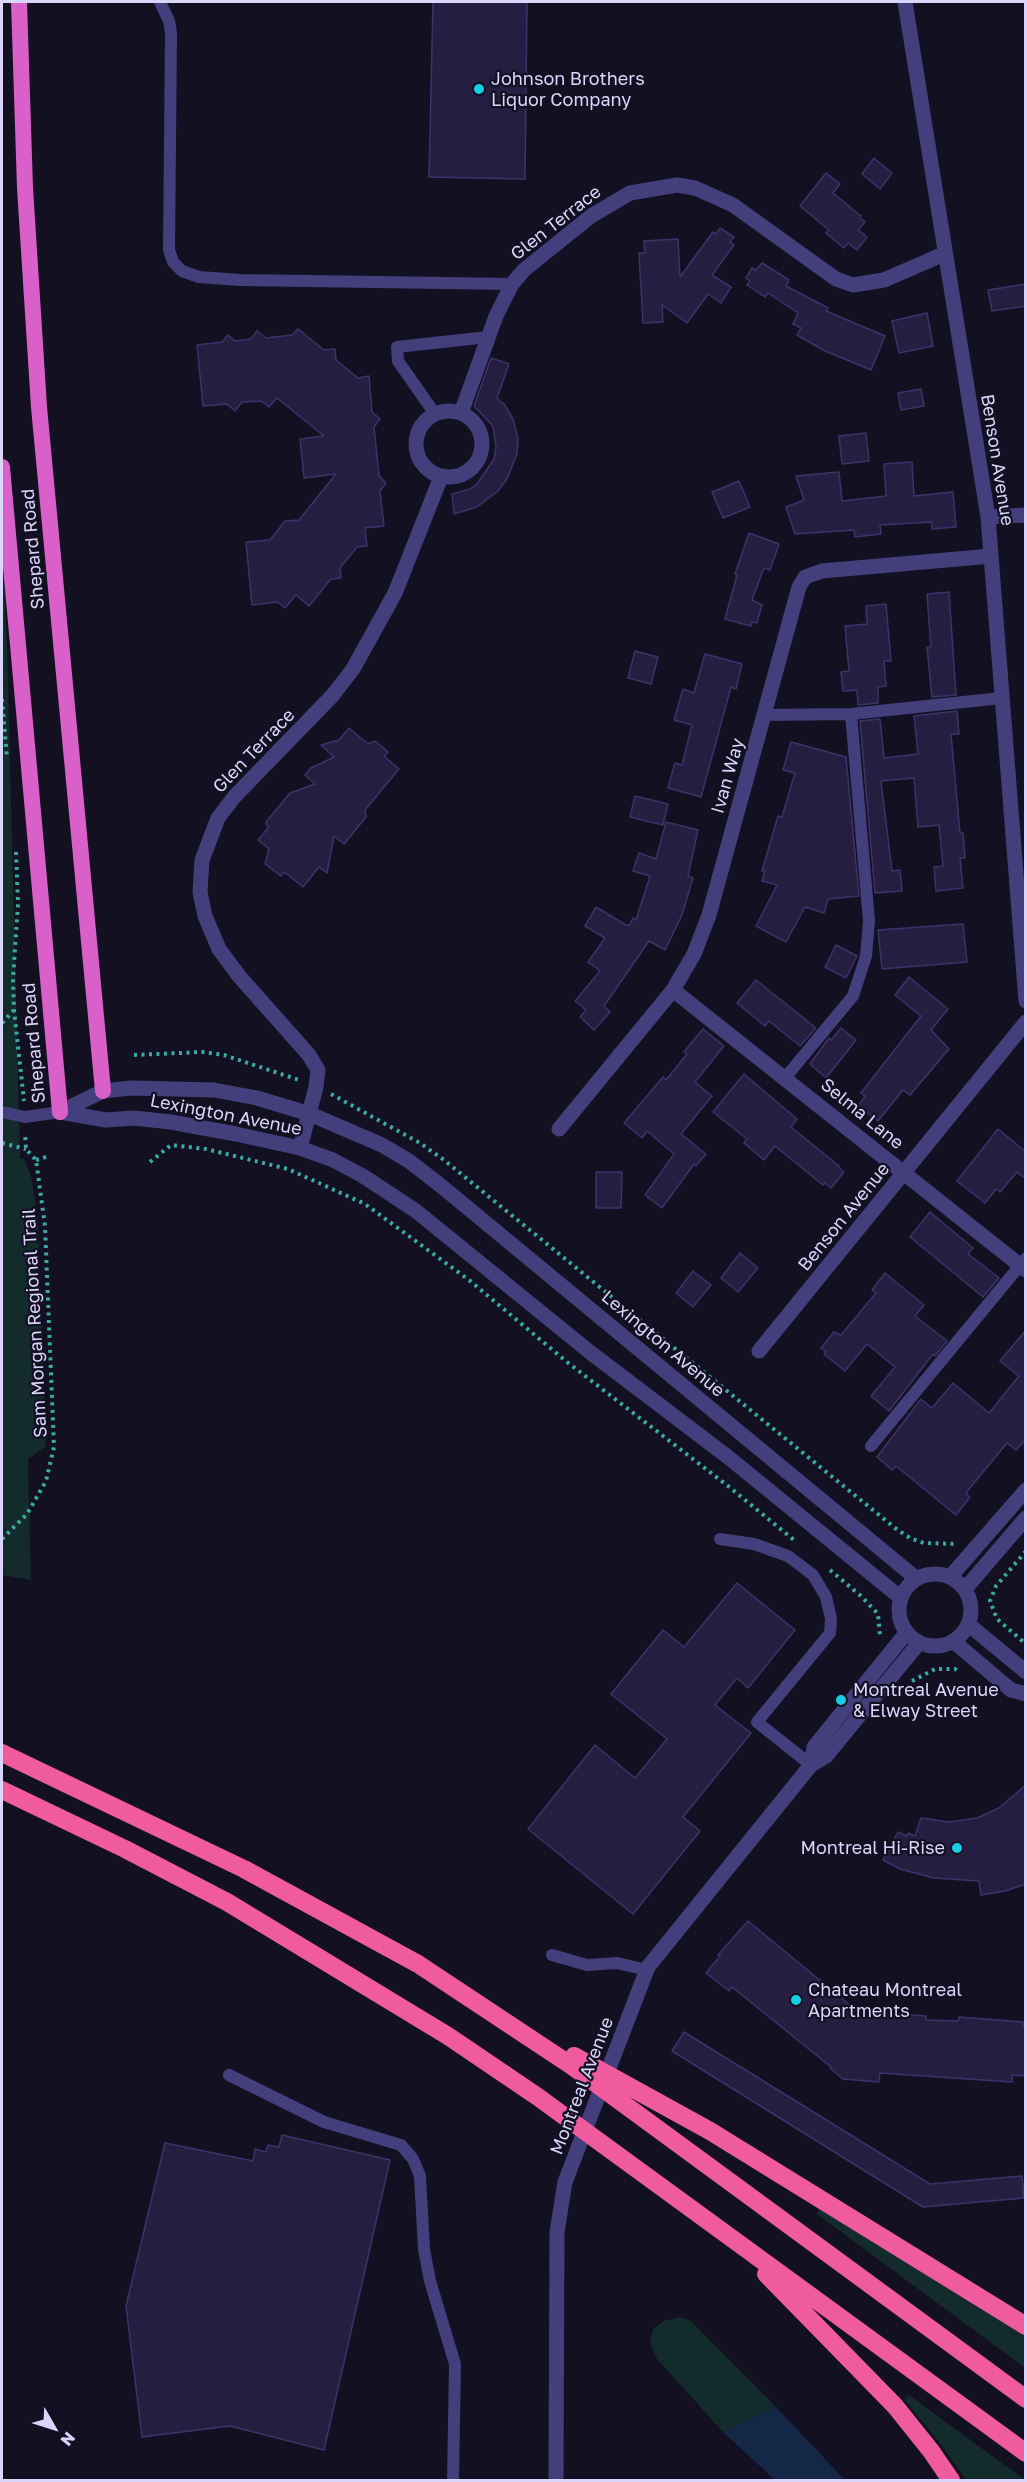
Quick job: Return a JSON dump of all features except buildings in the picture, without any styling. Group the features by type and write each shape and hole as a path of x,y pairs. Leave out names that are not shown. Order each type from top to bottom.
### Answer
{"highway":[{"name":"Shepard Road","path":"19,2 24,188 39,395 103,1091"},
{"name":"Shepard Road","path":"2,467 60,1112"},
{"path":"2,1753 244,1869 418,1964 572,2066 1026,2398"},
{"path":"2,1790 125,1849 227,1902 448,2036 538,2097 1026,2453"},
{"path":"468,1998 710,2131 1026,2326"},
{"path":"731,2238 895,2406 931,2451 951,2481"}],"street":[{"name":"Benson Avenue","path":"905,2 988,517 1026,1000"},
{"name":"Glen Terrace","path":"461,413 488,337 512,284 524,270 609,204 630,193 677,185 695,188 732,205 836,279 853,285 884,280 944,254"},
{"path":"446,411 461,413 478,427 483,438 481,457 469,472 459,477 441,477 430,472 423,465 416,445 421,427 435,414 446,411"},
{"name":"Glen Terrace","path":"300,1148 310,1114 318,1070 309,1055 239,976 219,949 205,916 202,900 202,860 218,818 235,796 332,696 353,669 395,593 441,477"},
{"path":"988,517 1026,515"},
{"name":"Ivan Way","path":"560,1129 673,990 694,954 709,915 799,587 804,577 822,571 991,556"},
{"name":"Selma Lane","path":"673,990 904,1173 1024,1264"},
{"name":"Benson Avenue","path":"759,1351 1026,1022"},
{"name":"Lexington Avenue","path":"60,1112 103,1091 131,1088 214,1090 257,1098 310,1114 364,1136 409,1161 917,1579"},
{"name":"Lexington Avenue","path":"60,1112 106,1120 134,1118 171,1122 300,1148 333,1160 363,1176 416,1211 591,1353 728,1457 901,1598"},
{"path":"950,1577 1026,1490"},
{"path":"965,1590 1026,1518"},
{"path":"934,1574 950,1577 965,1590 970,1601 971,1613 968,1624 962,1634 942,1646 919,1643 907,1632 899,1616 903,1592 917,1579 934,1574"},
{"path":"968,1624 1026,1672"},
{"name":"Montreal Avenue","path":"811,1765 814,1748 907,1632"},
{"path":"953,1641 1011,1690 1026,1694"},
{"name":"Montreal Avenue","path":"556,2481 557,2232 565,2182 647,1970 811,1765 826,1756 919,1643"}],"lane":[{"path":"160,2 169,21 171,33 169,250 173,262 182,271 198,277 240,280 512,284"},
{"path":"435,414 398,361 397,347 488,337"},
{"path":"765,715 851,714 1001,698"},
{"path":"785,1078 853,996 866,956 869,921 851,714"},
{"path":"2,1112 25,1117 60,1112"},
{"path":"872,1446 1024,1264"},
{"path":"720,1539 754,1544 788,1556 813,1575 826,1597 831,1619 830,1633 757,1722 811,1765"},
{"path":"552,1955 587,1965 617,1963 647,1970"},
{"path":"229,2075 324,2122 401,2145 413,2159 420,2176 424,2250 430,2281 455,2364 453,2481"}],"path":[{"path":"2,699 8,759"},
{"path":"16,850 18,904 13,978 23,1094"},
{"path":"2,1023 14,1010"},
{"path":"134,1055 202,1052 224,1055 316,1087 420,1143 444,1160 895,1528 910,1538 924,1543 955,1544"},
{"path":"25,1131 26,1149"},
{"path":"2,1143 26,1149 36,1160 49,1156"},
{"path":"150,1162 171,1145 206,1149 288,1168 364,1204 469,1280 567,1362 728,1486 799,1545"},
{"name":"Sam Morgan Regional Trail","path":"2,1539 27,1514 46,1481 54,1447 45,1226 36,1160"},
{"path":"1026,1551 996,1586 990,1601 997,1619 1026,1644"},
{"path":"826,1567 861,1596 878,1614 880,1637"},
{"path":"905,1685 935,1669 955,1669 963,1675"}],"green space":[{"path":"2,548 7,644 20,1158 24,1159 31,1176 38,1219 46,1446 28,1459 31,1580 2,1575"},
{"path":"819,2208 1025,2335 1025,2368 817,2214"},
{"path":"680,2317 691,2321 776,2407 723,2432 657,2359 650,2343 653,2329 664,2321"},
{"path":"909,2395 1025,2480 966,2480 940,2443 904,2399"}],"water":[{"path":"776,2407 845,2480 775,2480 723,2432"}],"place":[{"name":"Johnson Brothers Liquor Company","path":"479,89"},
{"name":"Montreal Avenue & Elway Street","path":"841,1700"},
{"name":"Montreal Hi-Rise","path":"957,1848"},
{"name":"Chateau Montreal Apartments","path":"796,2000"}]}
